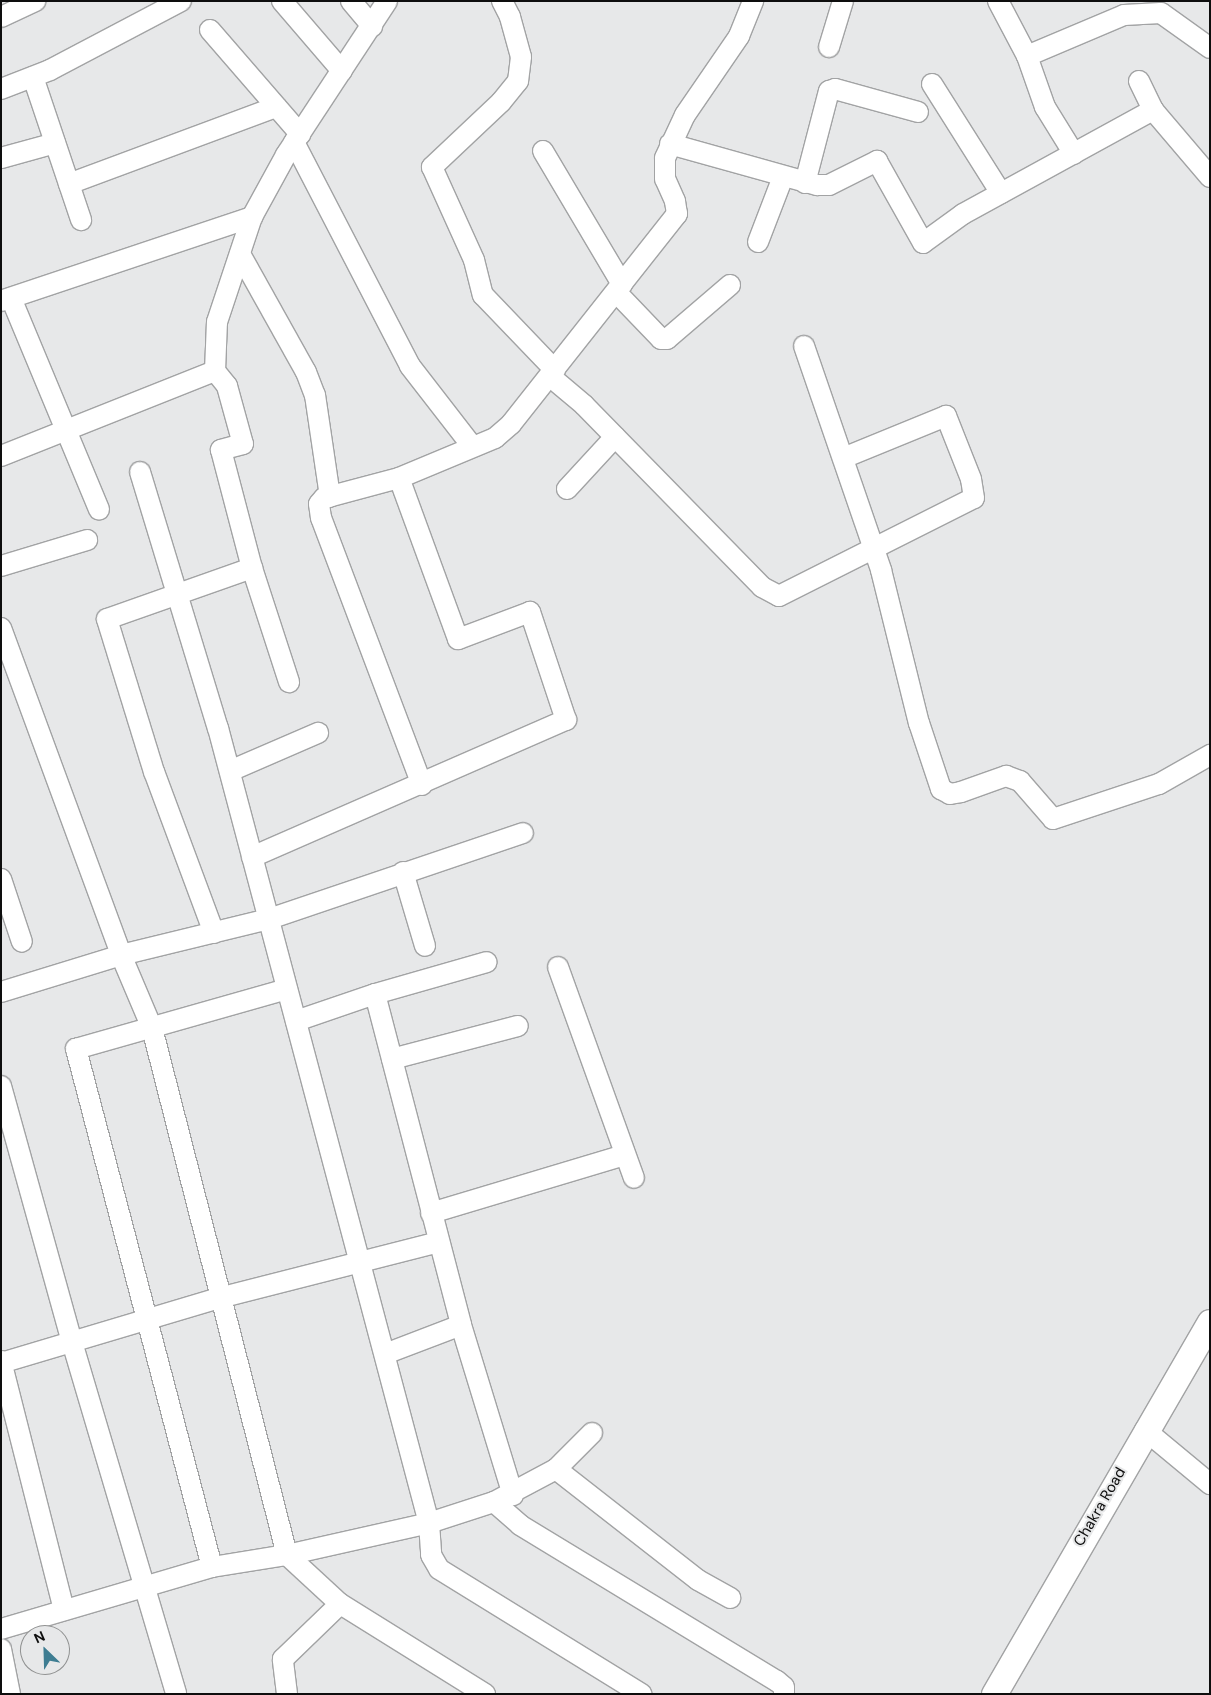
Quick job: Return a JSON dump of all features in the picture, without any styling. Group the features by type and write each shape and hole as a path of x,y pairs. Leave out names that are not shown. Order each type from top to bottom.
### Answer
{"main road":[{"name":"Chakra Road","path":"994,1694 1145,1430 1210,1322"}],"street":[{"path":"1,16 34,1"},
{"path":"1,89 33,77 181,1"},
{"path":"282,1 342,71"},
{"path":"351,1 372,26"},
{"path":"289,682 252,568 221,450 243,444 227,386 215,370 217,322 252,217 297,138 387,1"},
{"path":"502,1 510,17 521,57 518,81 501,102 432,167 474,260 483,295 556,377 768,592 779,596 875,550 974,498 971,479 946,416 843,458"},
{"path":"422,785 321,518 319,504 330,497 399,478 504,432 556,377 619,288 677,214 664,173 664,158 685,115 739,36 752,1"},
{"path":"829,47 843,1"},
{"path":"998,1 1027,56 1045,107 1074,154"},
{"path":"1027,56 1118,8 1162,13 1210,48"},
{"path":"210,30 276,107 297,138 410,366 472,446"},
{"path":"33,77 81,220"},
{"path":"1138,81 1154,110 1210,178"},
{"path":"932,84 1001,193"},
{"path":"805,182 829,91 835,89 918,112"},
{"path":"69,184 276,107"},
{"path":"670,144 783,177 829,185 877,162 922,243 963,214 1154,110"},
{"path":"1,158 55,143"},
{"path":"544,150 619,288 661,339 667,339 730,285"},
{"path":"758,242 783,177"},
{"path":"99,509 6,299 252,217"},
{"path":"240,254 306,372 315,395 330,497"},
{"path":"804,346 875,550 919,723 941,789 950,794 961,792 1006,776 1020,781 1052,819 1159,784 1210,755"},
{"path":"1,456 215,370"},
{"path":"567,489 615,437"},
{"path":"140,472 230,771 429,1523 431,1555 439,1569 641,1694"},
{"path":"252,857 422,785 566,720 530,612 458,639 399,478"},
{"path":"1,566 87,540"},
{"path":"214,933 154,772 107,625 107,619 112,615 252,568"},
{"path":"1,628 10,679 152,1028 219,1298 287,1554 340,1604 485,1694"},
{"path":"230,771 318,733"},
{"path":"1,992 121,955 269,920 403,872 523,833"},
{"path":"403,872 426,946"},
{"path":"1,879 22,942"},
{"path":"296,1021 375,994 487,962"},
{"path":"558,967 624,1155 634,1178"},
{"path":"212,1567 144,1320 76,1049 288,988"},
{"path":"375,994 461,1325 503,1499 520,1525 777,1681 784,1687 784,1694"},
{"path":"392,1058 518,1026"},
{"path":"1,1086 142,1586 176,1694"},
{"path":"431,1213 624,1155"},
{"path":"64,1610 1,1362 219,1298 439,1242"},
{"path":"385,1354 461,1325"},
{"path":"1145,1430 1210,1484"},
{"path":"1,1629 142,1586 212,1567 287,1554 429,1523 503,1499 556,1469 592,1433"},
{"path":"556,1469 698,1580 730,1598"},
{"path":"287,1694 283,1659 340,1604"},
{"path":"1,1649 10,1694"}]}
